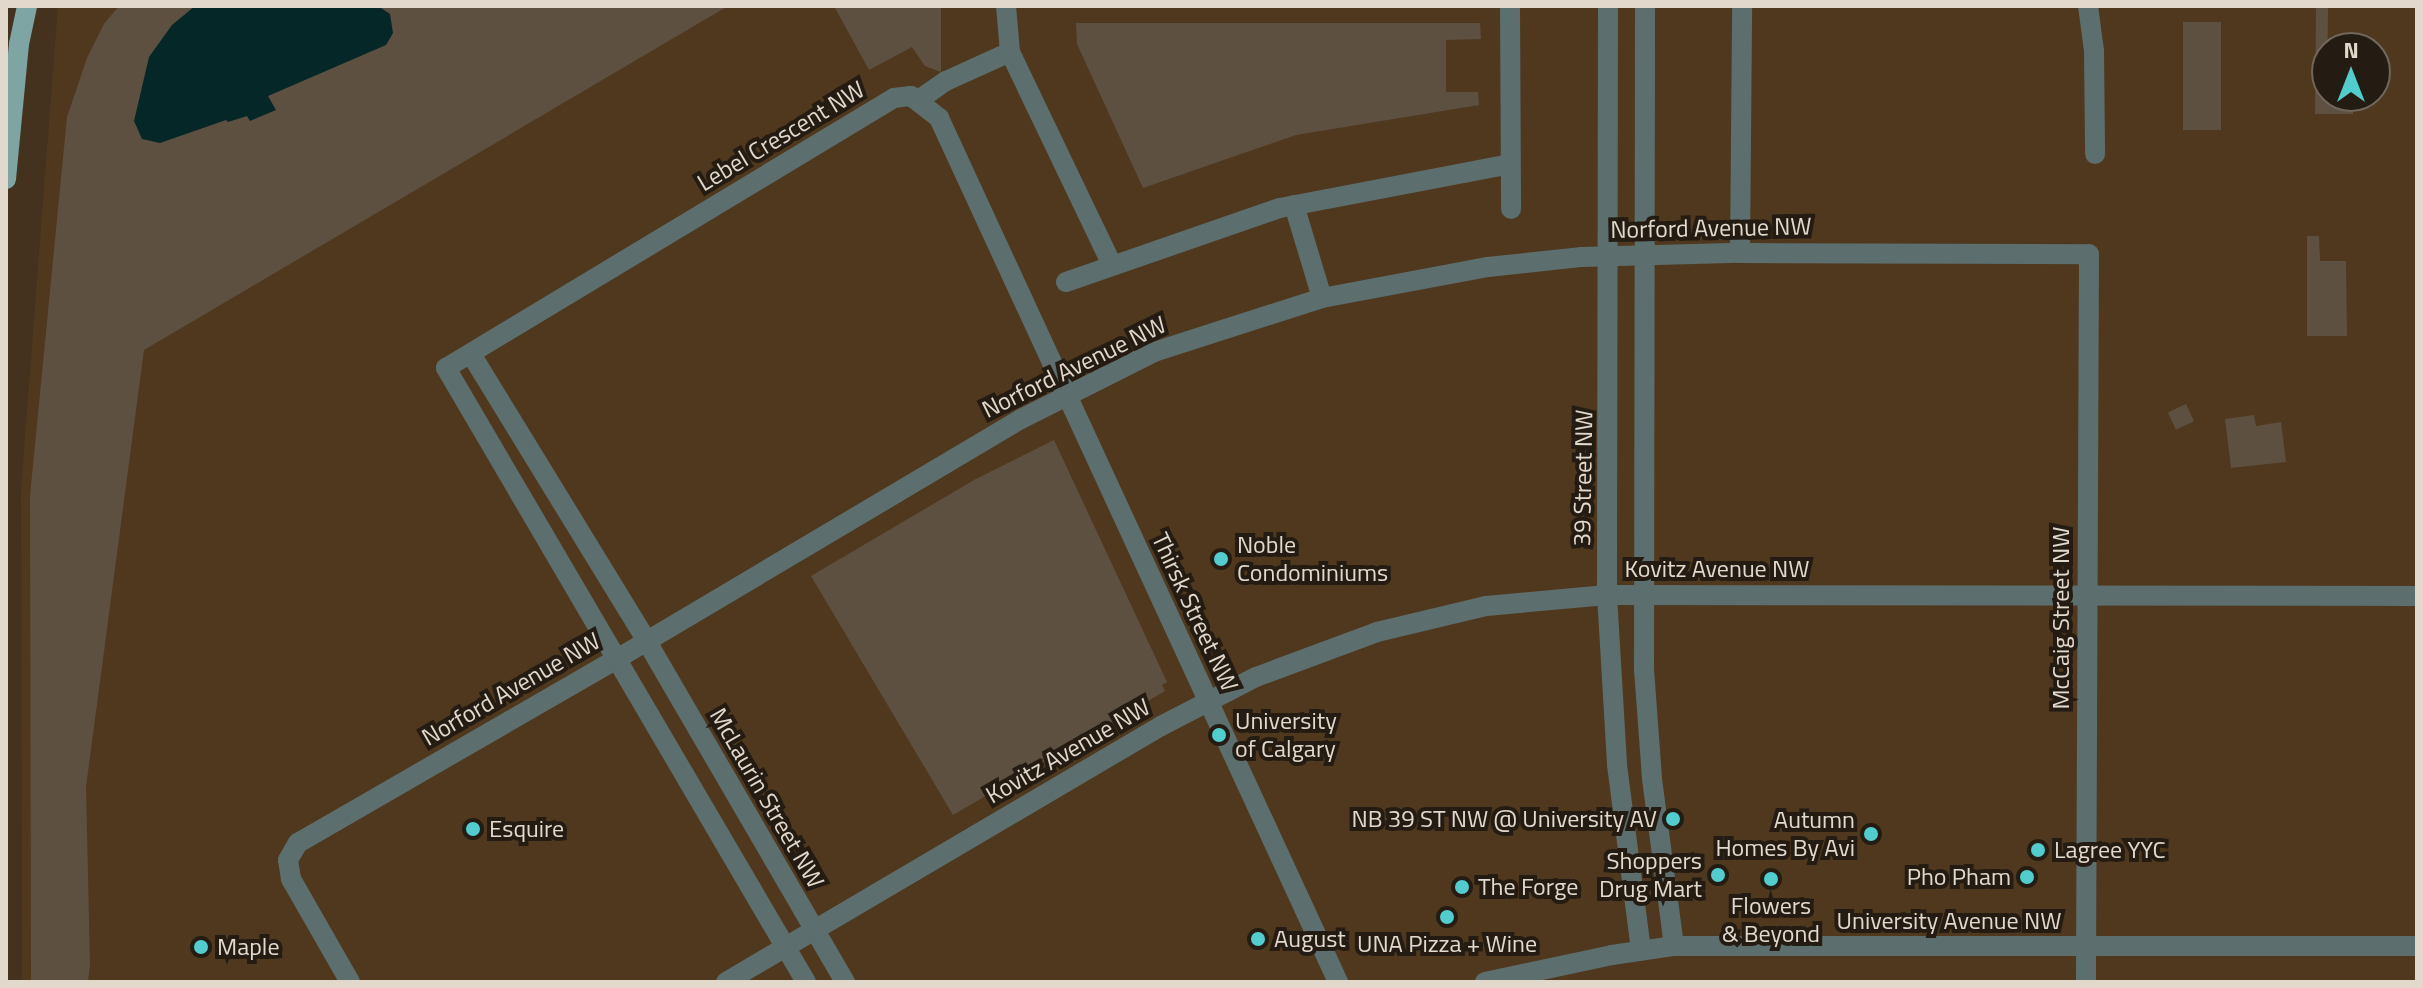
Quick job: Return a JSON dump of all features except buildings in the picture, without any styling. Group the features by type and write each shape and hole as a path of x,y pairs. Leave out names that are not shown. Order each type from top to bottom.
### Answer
{"main road":[{"path":"6,179 19,44 27,6"}],"street":[{"path":"1006,6 1010,52 1112,265"},
{"path":"1510,6 1511,209"},
{"name":"39 Street NW","path":"1608,6 1610,255 1607,595 1617,765 1641,950"},
{"path":"1645,6 1643,595 1652,778 1674,946"},
{"path":"1740,253 1742,6"},
{"path":"2088,6 2094,51 2095,154"},
{"path":"1010,52 946,81 920,99 939,118 1066,395"},
{"name":"Lebel Crescent NW","path":"615,660 446,368 894,98 911,96 920,99"},
{"path":"1066,282 1294,205 1510,164"},
{"path":"1294,205 1322,298"},
{"name":"Norford Avenue NW","path":"350,982 291,879 288,860 298,843 1066,395 1154,352 1322,298 1488,267 1610,255 2089,254"},
{"name":"McCaig Street NW","path":"2086,982 2089,254"},
{"path":"471,354 646,640"},
{"name":"Thirsk Street NW","path":"1066,395 1338,982"},
{"name":"Kovitz Avenue NW","path":"726,982 1161,726 1256,677 1377,632 1486,606 1607,595 2417,596"},
{"name":"McLaurin Street NW","path":"646,640 845,982"},
{"path":"615,660 806,982"},
{"name":"University Avenue NW","path":"1485,982 1674,946 2417,946"}],"shaded area":[{"name":"University of Calgary","path":"58,6 2417,6 2417,982 22,982 21,489"},
{"path":"119,6 728,6 144,350 86,787 88,982 31,982 30,496 67,117 87,58 104,24"},
{"path":"834,6 941,6 941,72 925,66 912,47 869,70"},
{"path":"2316,6 2328,6 2328,32 2316,32"},
{"path":"2183,22 2221,22 2221,130 2183,130"},
{"path":"1076,23 1480,23 1481,39 1446,40 1446,92 1478,92 1479,105 1296,135 1143,188 1077,44"},
{"path":"2315,112 2353,112 2353,114"},
{"path":"2307,236 2319,236 2320,261 2346,261 2347,336 2307,336"},
{"path":"2186,404 2194,421 2176,430 2168,412"},
{"path":"2254,415 2256,426 2281,422 2286,462 2231,468 2225,419"},
{"path":"1054,440 1167,682 1162,685 1165,691 953,815 811,576 974,480"}],"water":[{"path":"195,6 378,6 390,14 393,33 386,45 268,96 276,110 250,121 247,116 226,120 160,143 142,139 134,121 149,57 172,25"}],"place":[{"name":"Noble Condominiums","path":"1221,559"},
{"name":"University of Calgary","path":"1219,735"},
{"name":"NB 39 ST NW @ University AV","path":"1673,819"},
{"name":"Esquire","path":"473,829"},
{"name":"Autumn Homes By Avi","path":"1871,834"},
{"name":"Lagree YYC","path":"2038,850"},
{"name":"Shoppers Drug Mart","path":"1718,875"},
{"name":"Pho Pham","path":"2027,877"},
{"name":"Flowers & Beyond","path":"1771,879"},
{"name":"The Forge","path":"1462,887"},
{"name":"UNA Pizza + Wine","path":"1447,917"},
{"name":"August","path":"1258,939"},
{"name":"Maple","path":"201,947"}]}
